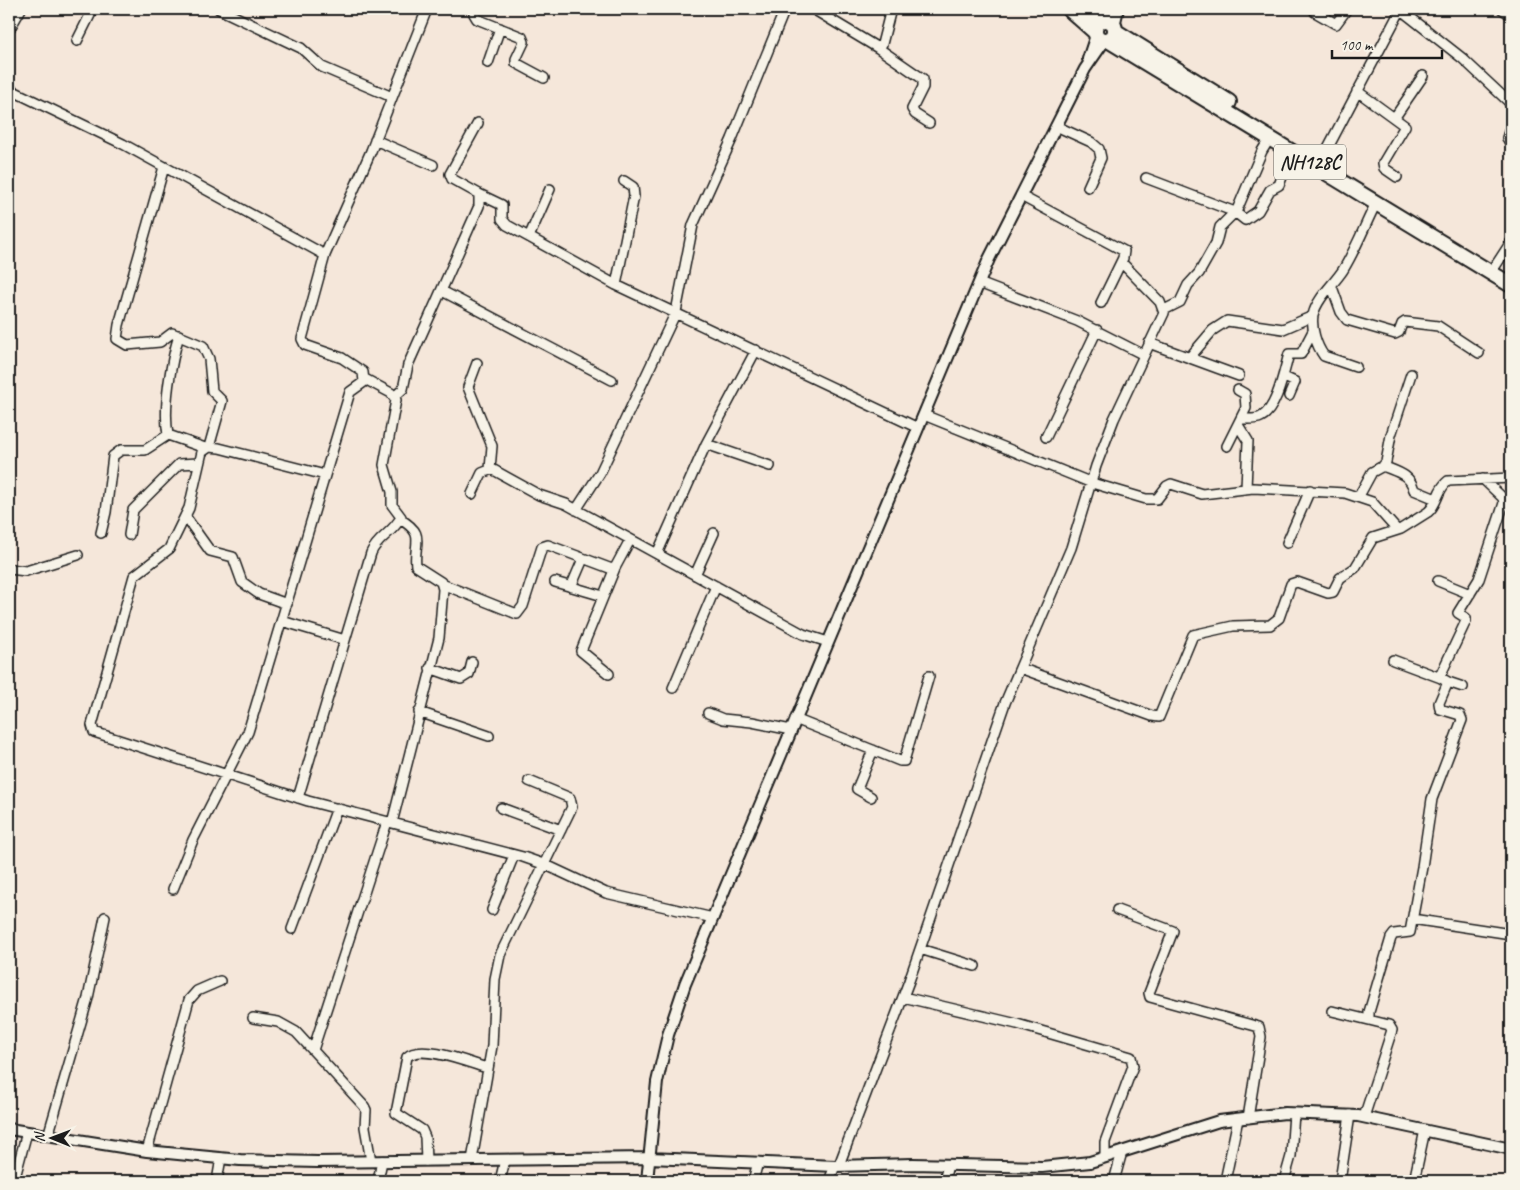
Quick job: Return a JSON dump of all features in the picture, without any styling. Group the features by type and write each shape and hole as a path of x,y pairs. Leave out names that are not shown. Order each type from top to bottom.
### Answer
{"highway":[{"name":"NH128C","path":"1069,9 1270,138 1511,285"},
{"name":"NH128C","path":"1080,9 1104,31 1322,159 1511,275"}],"street":[{"path":"9,30 21,9"},
{"path":"77,41 93,9"},
{"path":"219,9 301,48 322,67 392,97"},
{"path":"173,889 193,840 248,732 350,392 354,387 362,385 365,379 363,372 342,358 302,342 325,255 376,140 426,9"},
{"path":"476,9 474,14 477,19 523,39 516,63 544,78"},
{"path":"576,510 600,473 676,312 693,224 732,139 784,9"},
{"path":"814,9 878,48 923,79 923,87 912,109 914,114 930,123"},
{"path":"878,48 882,44 891,9"},
{"path":"1104,31 1110,9"},
{"path":"647,1181 657,1082 668,1035 685,984 979,283 1020,196 1084,69 1118,9"},
{"path":"1315,12 1337,24 1346,9"},
{"path":"1322,159 1401,9 1462,58 1511,104"},
{"path":"1502,9 1511,15"},
{"path":"488,63 500,28"},
{"path":"1395,117 1423,76"},
{"path":"9,89 124,144 325,255"},
{"path":"1357,91 1404,124 1405,128 1384,160 1383,166 1397,176"},
{"path":"478,123 450,174 452,179 502,205 503,221 616,285 756,350 903,423 918,428"},
{"path":"1056,126 1091,142 1099,149 1101,158 1088,187"},
{"path":"1511,126 1507,138 1511,144"},
{"path":"829,1181 903,997 984,762 1020,668 1071,548 1114,418 1164,310 1180,302 1188,285 1199,273 1216,243 1220,226 1235,212 1262,151 1270,138"},
{"path":"376,140 433,165"},
{"path":"1146,178 1235,212 1245,220 1258,211 1270,190 1279,184 1292,151"},
{"path":"164,167 119,325 117,339 127,345 160,342 169,334 179,335 199,343 206,350 212,378 212,390 222,401 207,448 199,462 185,516 165,554 134,576 92,729 99,734 298,798 546,865 606,893 713,918"},
{"path":"616,285 634,196 634,189 624,181"},
{"path":"529,237 550,189"},
{"path":"394,397 403,389 408,365 478,206 479,194"},
{"path":"1020,196 1124,251 1121,262 1101,303"},
{"path":"1356,367 1324,356 1313,331 1313,316 1319,302 1332,287 1351,255 1376,203"},
{"path":"1496,265 1511,242"},
{"path":"1121,262 1160,302 1164,310"},
{"path":"979,283 1097,330 1144,355"},
{"path":"1332,287 1343,316 1352,324 1395,334 1399,332 1403,322 1431,324 1442,328 1479,353"},
{"path":"442,291 612,380"},
{"path":"1190,357 1213,330 1227,321 1283,329 1313,316"},
{"path":"1046,438 1097,330"},
{"path":"1240,422 1258,419 1266,414 1284,377 1289,354 1302,354 1313,331"},
{"path":"168,435 168,405 173,358 179,335"},
{"path":"1149,344 1239,376"},
{"path":"657,554 706,444 756,350"},
{"path":"477,363 468,387 492,446 490,469"},
{"path":"1359,496 1372,472 1383,466 1387,458 1391,435 1411,374"},
{"path":"1284,377 1295,382 1289,396"},
{"path":"298,798 371,553 377,542 396,526 400,519 400,513 392,505 392,492 384,464 395,405 394,397 384,388 365,379"},
{"path":"1227,446 1240,422 1247,403 1245,394 1238,390"},
{"path":"924,415 1092,483 1152,500 1157,499 1169,484 1202,494 1246,488 1310,490 1359,496 1379,506 1397,530"},
{"path":"1240,422 1248,441 1246,488"},
{"path":"168,435 207,448 325,475"},
{"path":"101,533 106,512 113,456 121,450 145,450 168,435"},
{"path":"706,444 770,466"},
{"path":"130,535 133,510 157,484 168,477 179,464 199,462"},
{"path":"1383,466 1411,480 1414,490 1436,499"},
{"path":"490,469 533,492 576,510 803,634 828,642"},
{"path":"472,494 482,473 490,469"},
{"path":"1020,668 1159,717 1193,635 1228,627 1270,625 1279,618 1292,584 1297,582 1328,593 1333,592 1340,578 1356,568 1373,538 1385,532 1397,530 1432,509 1444,484 1448,481 1511,478"},
{"path":"1370,1020 1369,1012 1391,938 1394,934 1410,932 1432,799 1462,720 1460,715 1439,707 1444,680 1441,674 1466,621 1466,618 1458,612 1478,579 1504,504 1503,498 1483,479"},
{"path":"1287,544 1310,490"},
{"path":"185,516 210,551 233,557 242,582 259,594 287,604"},
{"path":"400,519 412,527 417,534 416,566 442,584 517,614 523,606 542,547 548,545 583,559 615,568"},
{"path":"696,575 714,533"},
{"path":"610,674 581,651 615,568 630,540"},
{"path":"9,569 26,571 78,555"},
{"path":"570,586 583,559"},
{"path":"1438,580 1470,594"},
{"path":"555,582 603,596"},
{"path":"313,1050 389,822 439,638 442,584"},
{"path":"673,688 716,586"},
{"path":"282,621 345,640"},
{"path":"1393,660 1463,687"},
{"path":"430,668 462,678 468,674 472,662"},
{"path":"795,719 900,761 904,760 929,676"},
{"path":"419,712 489,736"},
{"path":"708,714 791,730"},
{"path":"871,797 857,789 873,750"},
{"path":"472,1160 493,1033 495,979 500,955 546,865 572,807 572,800 529,781"},
{"path":"292,929 337,808"},
{"path":"501,808 561,830"},
{"path":"492,910 514,855"},
{"path":"1117,910 1173,931 1149,993 1150,997 1216,1014 1259,1028 1262,1038 1243,1118 1225,1181"},
{"path":"48,1136 88,998 105,917"},
{"path":"1412,918 1511,934"},
{"path":"920,949 975,966"},
{"path":"147,1151 189,1000 197,991 220,981"},
{"path":"903,997 1017,1024 1131,1057 1133,1066 1105,1142 1105,1157"},
{"path":"1332,1011 1389,1024 1392,1030 1364,1117"},
{"path":"253,1018 272,1020 289,1027 302,1037 366,1110 366,1127 376,1161 378,1181"},
{"path":"426,1160 425,1137 422,1130 396,1113 407,1057 414,1052 426,1051 487,1068"},
{"path":"1284,1181 1291,1156 1294,1113"},
{"path":"9,1129 147,1151 221,1158 317,1162 650,1158 837,1165 1042,1167 1090,1162 1219,1121 1294,1113 1364,1117 1511,1149"},
{"path":"1340,1181 1350,1115"},
{"path":"1414,1181 1425,1130"},
{"path":"14,1181 27,1132"},
{"path":"1114,1181 1122,1152"},
{"path":"217,1181 221,1158"},
{"path":"500,1181 505,1160"},
{"path":"753,1181 758,1162"},
{"path":"944,1181 948,1165"}]}
